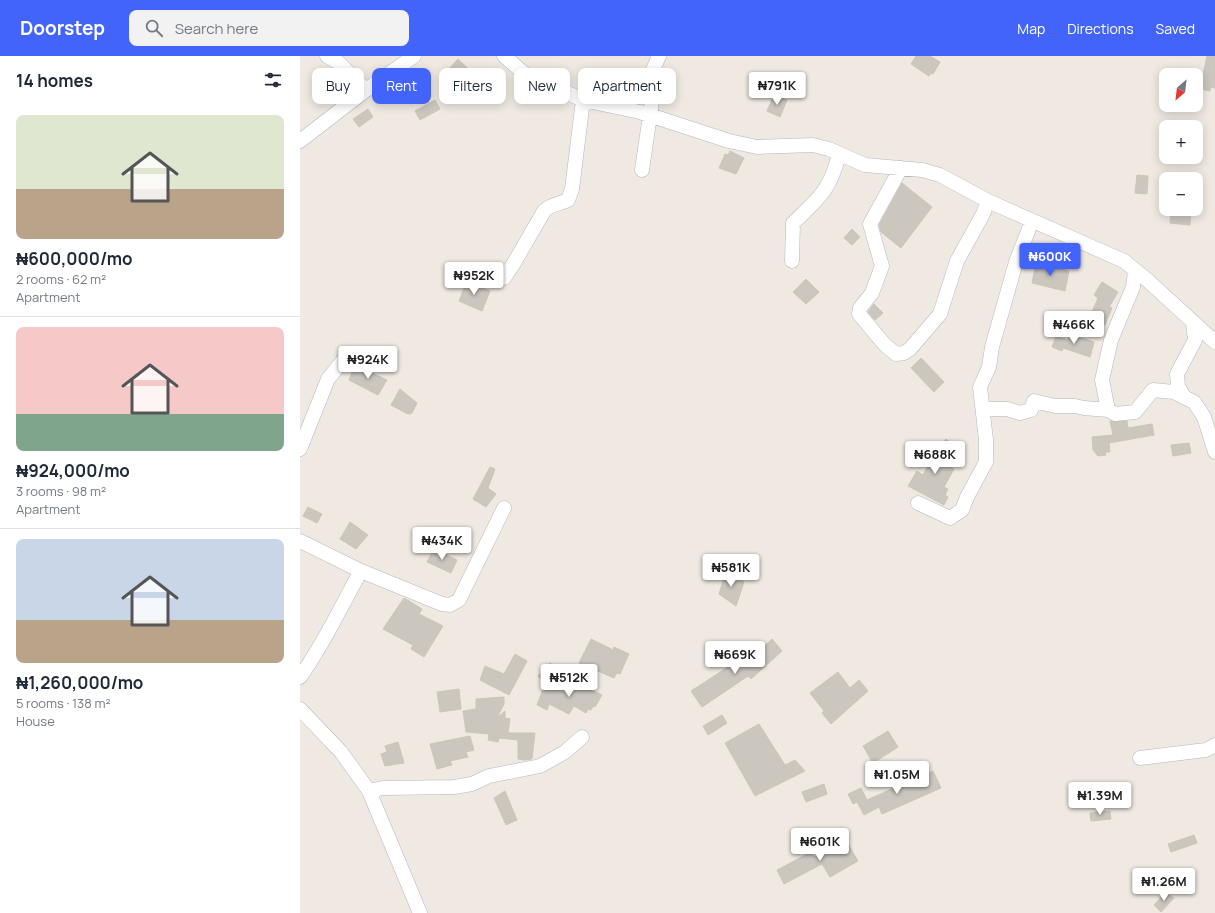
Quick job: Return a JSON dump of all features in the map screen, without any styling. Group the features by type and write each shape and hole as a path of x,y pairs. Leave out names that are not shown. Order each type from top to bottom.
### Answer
{"street":[{"path":"328,56 338,62 366,90"},
{"path":"300,141 366,90 414,56"},
{"path":"504,56 525,74 578,98"},
{"path":"642,170 651,115 653,94 652,72 659,56"},
{"path":"504,278 544,211 551,204 561,203 568,200 572,189 583,104"},
{"path":"601,104 651,115 729,141 757,147 813,144 829,149 865,165 922,170 940,175 988,201 1124,262 1215,342"},
{"path":"792,261 793,223 825,192 834,176 839,154"},
{"path":"901,168 870,224 882,266 872,293 860,308 859,314 885,345 896,354 904,353 910,349 940,314 957,261 983,214 988,201"},
{"path":"918,503 950,518 962,510 967,497 986,462 986,440 980,387 989,367 992,347 1016,262 1032,221"},
{"path":"1108,410 1102,380 1111,340 1133,287 1135,271"},
{"path":"1184,397 1178,386 1177,374 1195,340 1193,323"},
{"path":"300,449 328,379 345,358"},
{"path":"983,409 1007,409 1020,413 1031,410 1034,401 1055,406 1075,406 1108,410 1115,414 1135,412 1153,390 1174,392 1194,402 1204,417 1215,452"},
{"path":"300,541 361,571 442,604 450,605 459,600 504,508"},
{"path":"341,561 350,588"},
{"path":"300,677 314,656 350,588 361,571"},
{"path":"300,709 341,752 369,791 420,913"},
{"path":"369,791 399,787 454,787 472,784 489,776 540,766 565,752 582,737"},
{"path":"1140,758 1206,750 1215,745"}],"building":[{"path":"916,56 930,56 940,62 933,74 931,73 929,76 911,64"},
{"path":"1207,56 1215,56 1215,88 1211,87 1210,91 1203,90 1203,75"},
{"path":"458,59 467,68 450,68"},
{"path":"774,95 787,100 780,117 767,111"},
{"path":"435,100 440,109 420,120 415,111 428,104 431,104 431,102"},
{"path":"368,109 373,117 359,127 353,119"},
{"path":"730,151 744,158 736,174 719,168 725,154 728,155"},
{"path":"1137,175 1148,176 1147,194 1135,193"},
{"path":"902,183 932,207 901,248 881,232 879,225"},
{"path":"1170,216 1191,216 1190,225 1170,223"},
{"path":"852,229 860,237 852,245 844,238"},
{"path":"1036,263 1069,271 1065,291 1032,283"},
{"path":"806,279 819,292 806,304 793,292"},
{"path":"467,281 490,291 482,311 459,301"},
{"path":"1102,282 1118,292 1109,307 1112,308 1105,325 1089,319 1098,298 1094,295"},
{"path":"874,304 883,313 875,320 868,312"},
{"path":"1070,334 1094,342 1090,357 1063,348 1062,351 1052,347 1056,336 1068,340"},
{"path":"921,358 944,382 934,392 911,368"},
{"path":"355,365 387,380 378,395 349,380"},
{"path":"400,389 417,403 412,413 408,414 391,405"},
{"path":"1110,421 1127,421 1128,428 1152,424 1154,435 1109,443 1110,452 1105,452 1106,455 1098,456 1093,450 1092,437 1113,435"},
{"path":"946,439 956,447 944,464 954,469 944,487 948,489 945,495 948,497 944,505 908,486 917,471 923,475 932,458"},
{"path":"1189,443 1191,453 1173,456 1171,445"},
{"path":"490,467 495,469 488,488 496,494 486,507 473,499"},
{"path":"308,507 322,514 317,523 303,516"},
{"path":"350,522 368,535 356,549 340,539"},
{"path":"434,549 457,560 451,573 427,562"},
{"path":"726,571 744,582 736,606 719,594"},
{"path":"404,598 422,609 419,614 443,626 424,657 411,649 413,645 383,629"},
{"path":"591,639 613,650 614,647 629,654 620,674 617,673 614,678 579,663"},
{"path":"772,639 782,651 751,679 748,676 702,707 691,691 731,665 736,672"},
{"path":"515,654 527,661 509,695 480,680 485,666 504,674"},
{"path":"550,663 557,668 544,682 538,676"},
{"path":"838,672 850,688 859,680 868,691 831,724 822,713 824,711 810,693"},
{"path":"568,680 602,695 595,707 593,706 591,710 588,709 586,713 574,706 569,714 549,704 547,710 537,705 545,684 562,691"},
{"path":"459,689 461,709 440,712 437,692"},
{"path":"504,697 504,704 497,718 505,711 505,718 510,719 508,733 535,733 532,759 518,759 518,740 499,738 498,742 488,740 489,734 466,732 463,711 476,709 476,699"},
{"path":"722,715 727,723 708,735 703,726"},
{"path":"759,724 785,765 795,760 805,771 755,796 725,743"},
{"path":"888,731 898,747 873,763 863,746"},
{"path":"470,736 474,750 466,752 468,757 450,761 452,765 437,769 430,744"},
{"path":"398,742 404,763 385,766 381,754 387,752 385,746"},
{"path":"933,771 941,788 882,814 879,807 864,815 857,802 853,804 848,794 861,788 867,800"},
{"path":"824,784 827,794 806,802 802,792"},
{"path":"505,791 517,820 506,825 494,798"},
{"path":"1110,811 1111,819 1091,821 1090,813"},
{"path":"1194,835 1197,843 1171,852 1168,844"},
{"path":"845,839 858,861 830,877 822,864 784,884 777,870 811,852 814,857"},
{"path":"1165,893 1174,898 1161,912 1154,905"}]}
